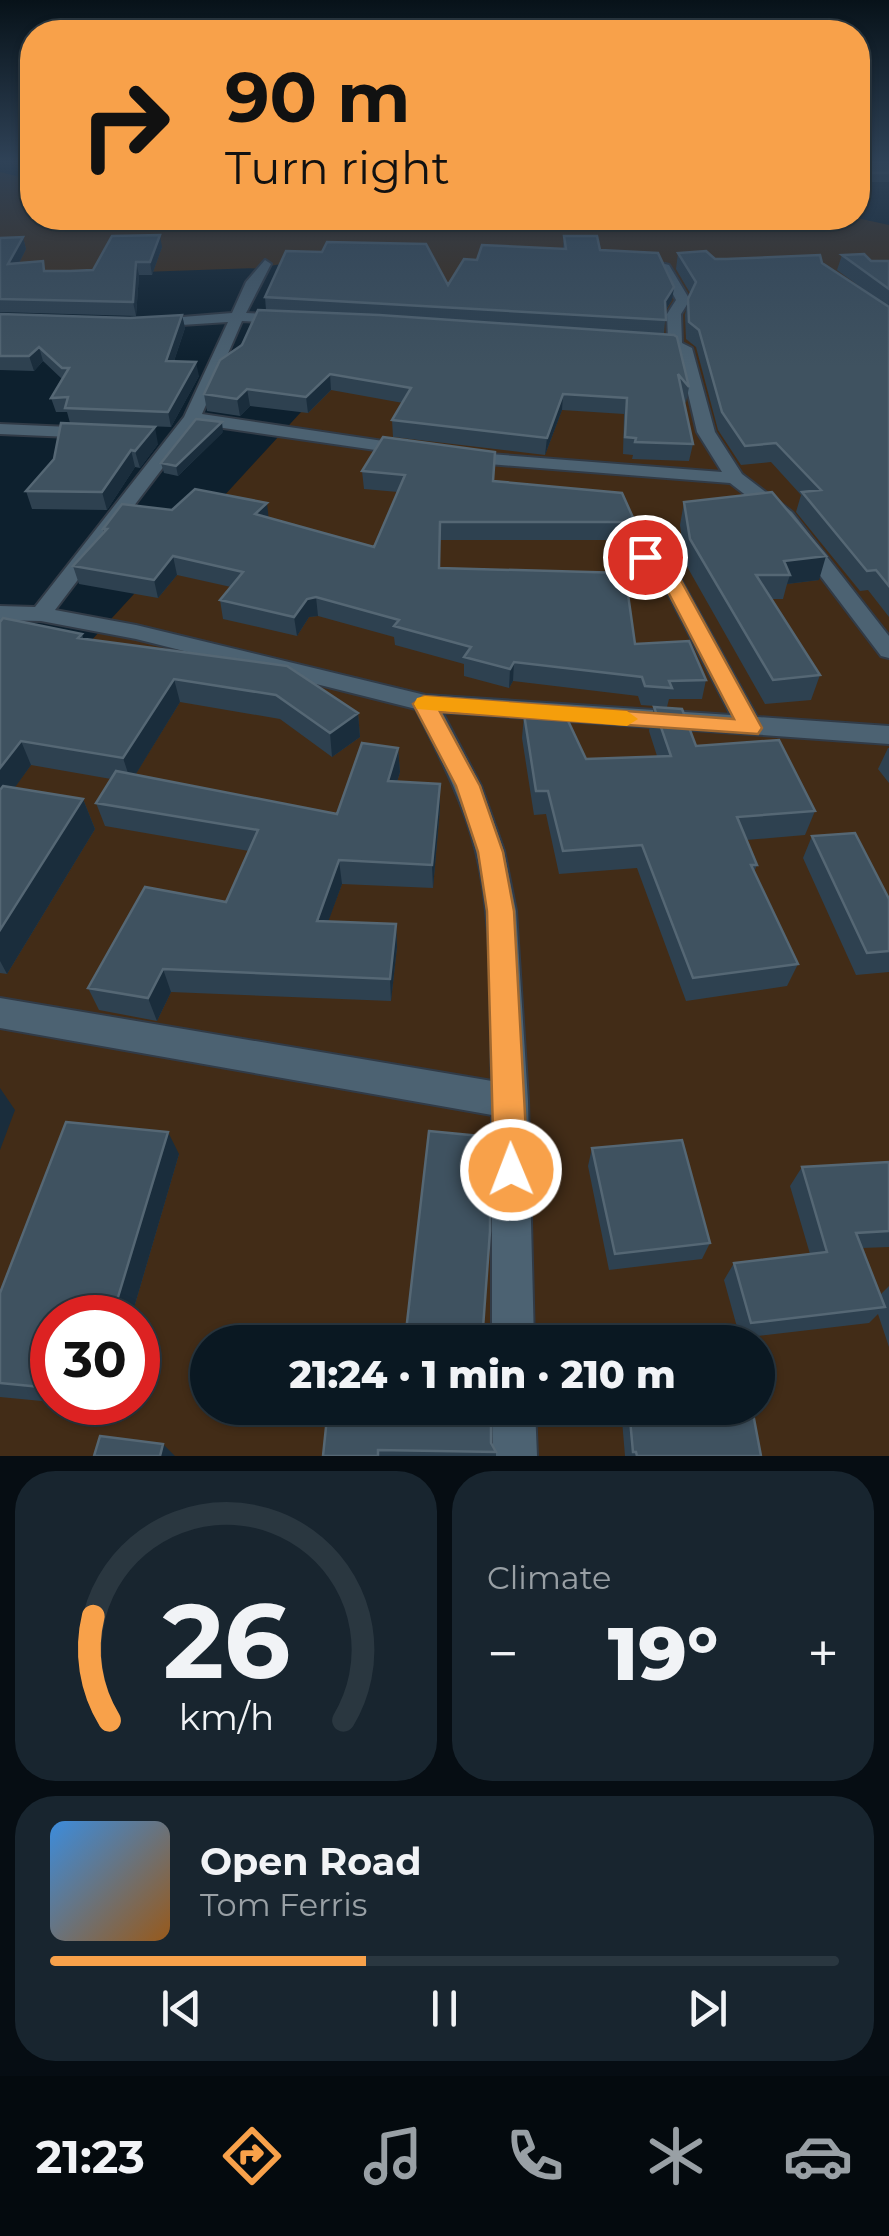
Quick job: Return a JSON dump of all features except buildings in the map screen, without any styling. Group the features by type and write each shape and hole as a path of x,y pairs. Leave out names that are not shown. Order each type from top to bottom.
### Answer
{"street":[{"path":"41,614 192,418 252,282 265,264"},
{"path":"665,268 683,300 674,314 675,343"},
{"path":"133,324 238,317 309,319"},
{"path":"638,341 675,343 685,348 706,432 735,478 785,516 889,651"},
{"path":"192,418 440,454 568,468 735,478"},
{"path":"0,430 119,434"},
{"path":"159,435 179,436"},
{"path":"615,554 645,557 664,566 750,728"},
{"path":"0,612 41,614 242,656 424,704 889,735"},
{"path":"424,704 468,786 490,852 501,911 510,1101 513,1325"},
{"path":"0,1013 510,1101"},
{"path":"514,1425 515,1456"}],"shaded area":[{"path":"0,231 889,231 889,1456 0,1456 0,740 436,265 328,256 258,268 0,277"}],"slow traffic":[{"path":"425,704 627,719"}],"route":[{"path":"511,1170 501,911 490,852 468,786 424,704 750,728 664,566 645,557"}]}
